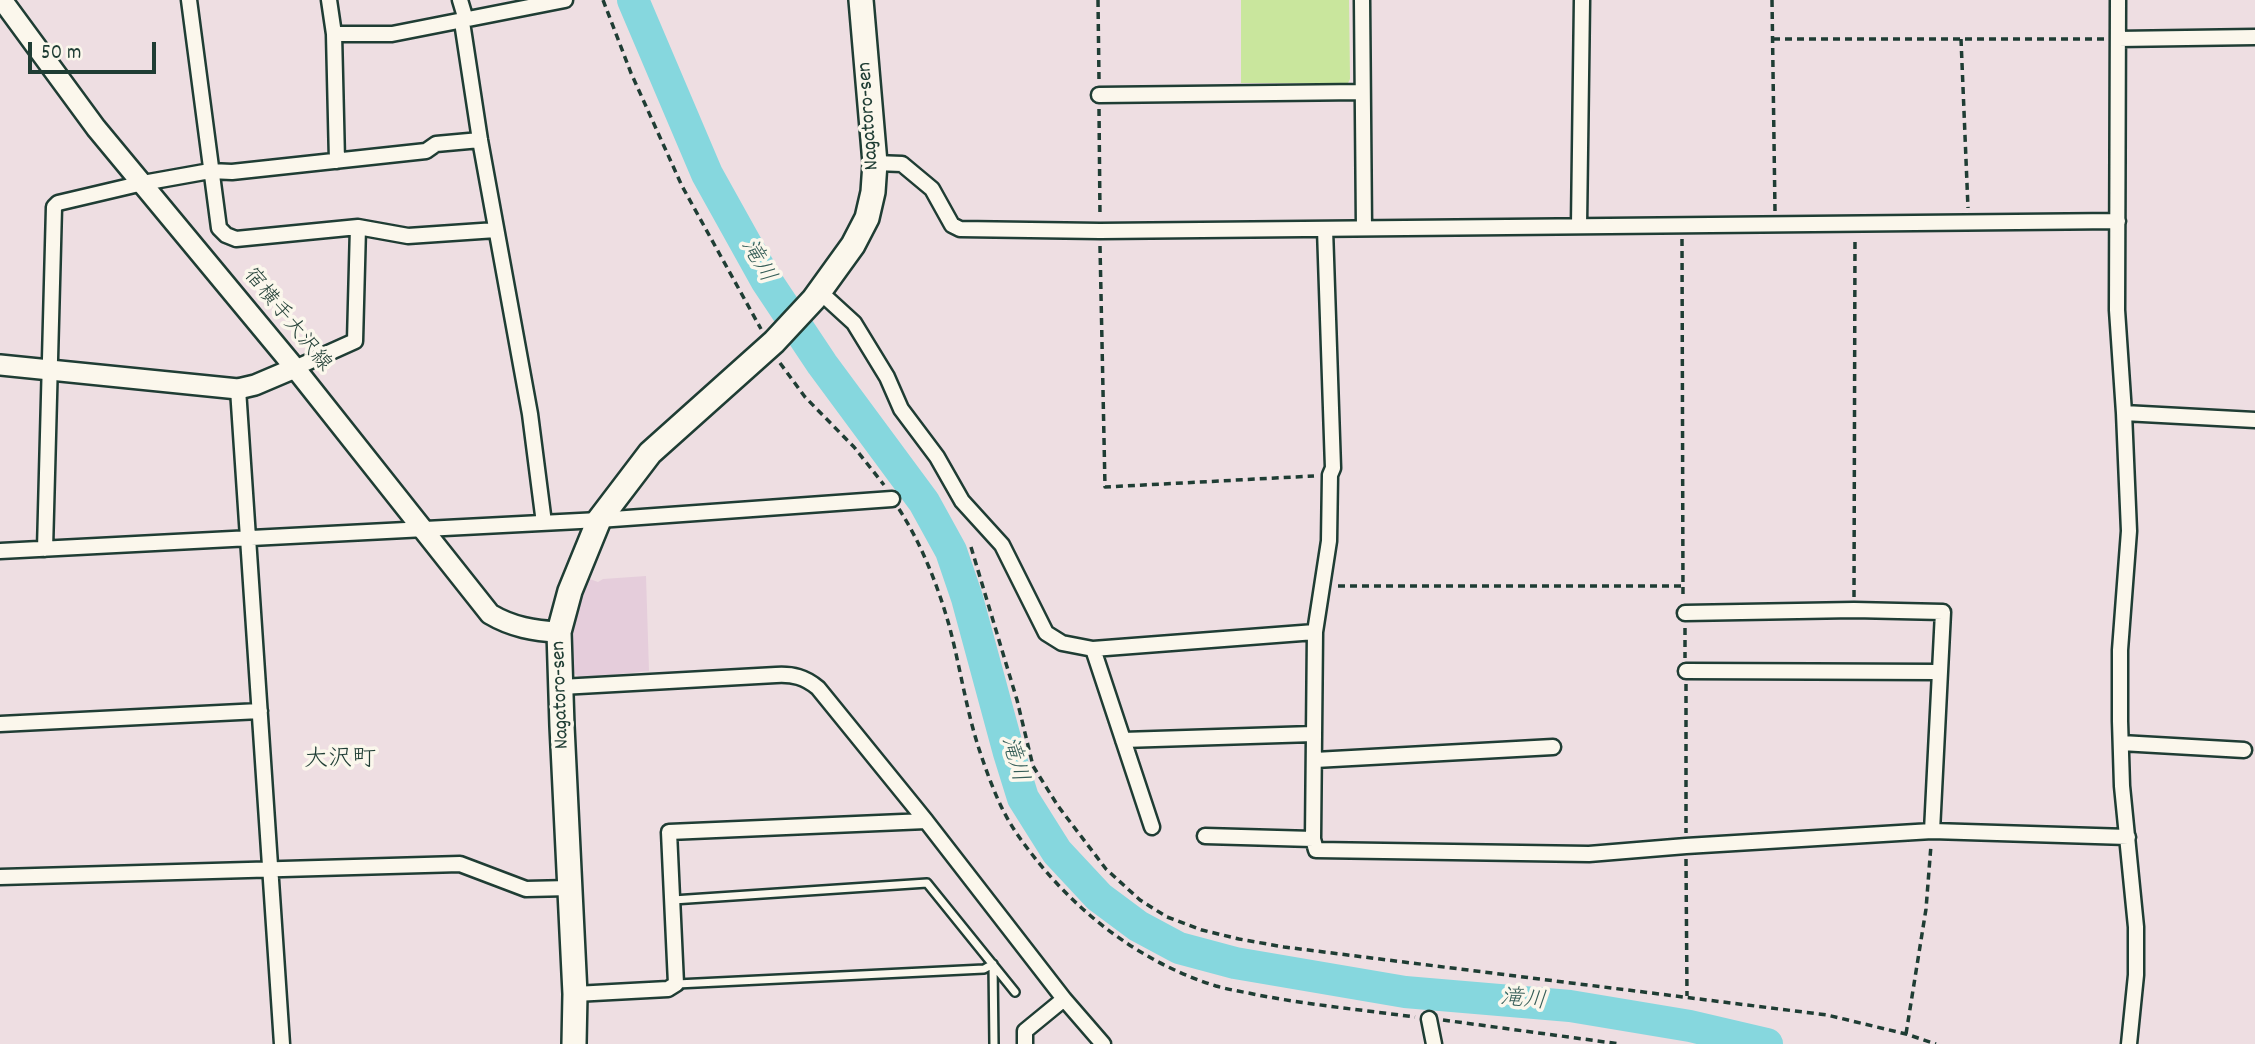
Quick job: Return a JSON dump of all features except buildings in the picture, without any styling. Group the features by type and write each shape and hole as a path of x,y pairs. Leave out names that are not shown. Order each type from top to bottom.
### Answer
{"main road":[{"name":"Nagatoro-sen","path":"574,1044 575,994 559,632 570,591 599,520 650,453 772,343 817,295 853,245 867,218 873,192 875,163 862,0"}],"street":[{"name":"宿横手大沢線","path":"2,0 96,128 295,368 490,614 519,627 559,632"},
{"path":"189,0 210,171 219,228 226,235 236,239 358,227 408,236 496,230"},
{"path":"329,0 334,34 337,161"},
{"path":"460,0 480,140 530,414 544,523"},
{"path":"334,34 392,34 565,0"},
{"path":"1362,0 1364,228"},
{"path":"1578,225 1582,0"},
{"path":"2118,0 2117,310 2129,531 2120,650 2121,743 2122,786 2136,927 2136,975 2129,1044"},
{"path":"2118,39 2255,37"},
{"path":"1099,95 1362,92"},
{"path":"45,549 54,207 58,203 142,183 210,171 232,172 426,151 436,144 480,140"},
{"path":"875,163 902,164 932,189 952,225 960,229 1100,231 2118,221"},
{"path":"0,365 238,388 255,385 355,341 358,227"},
{"path":"1325,229 1333,468 1330,475 1329,541 1315,632 1312,734 1315,760 1313,839 1316,850 1589,854 1932,831 2128,837"},
{"path":"817,295 854,323 887,377 901,409 937,457 962,501 1002,545 1046,632 1062,643 1093,649 1315,632"},
{"path":"238,388 282,1044"},
{"path":"2124,413 2255,420"},
{"path":"0,551 599,520 892,499"},
{"path":"1685,613 1854,610 1944,612 1932,831"},
{"path":"1093,649 1152,827"},
{"path":"1686,671 1940,672"},
{"path":"561,687 776,674 793,674 808,680 818,688 926,821 1063,999 1103,1044"},
{"path":"0,724 260,710"},
{"path":"1123,740 1312,734"},
{"path":"2121,743 2244,750"},
{"path":"1315,760 1553,747"},
{"path":"575,994 668,989 676,984 669,832 926,821"},
{"path":"1205,835 1313,839"},
{"path":"0,877 460,864 526,890 570,888"},
{"path":"1025,1044 1025,1031 1063,999"},
{"path":"1429,1018 1434,1044"}],"lane":[{"path":"672,900 927,883 1015,992"},
{"path":"676,984 984,969 993,964"},
{"path":"993,964 994,1044"}],"path":[{"path":"603,0 631,73 682,186 772,343 784,370 805,397 854,447 892,499 924,557 948,622 978,747 990,780 1013,829 1072,900 1127,945 1167,967 1217,986 1278,999 1620,1044"},
{"path":"1098,0 1105,487 1330,475"},
{"path":"1772,0 1775,224"},
{"path":"1773,39 2118,39"},
{"path":"1961,39 1968,224"},
{"path":"1854,610 1855,224"},
{"path":"971,547 1017,701 1033,766 1058,806 1106,869 1140,900 1167,917 1202,930 1284,947 1815,1013 1906,1034 1936,1044"},
{"path":"1321,586 1682,586"},
{"path":"1906,1034 1926,909 1932,831"}],"shaded area":[{"path":"646,576 649,671 581,678 572,672 572,637 587,578 598,582 603,579"}],"green space":[{"path":"1241,0 1349,0 1348,83 1241,83"}],"waterway":[{"name":"滝川","path":"633,0 707,174 766,280 822,364 924,502 951,551 967,598 1023,798 1057,852 1099,897 1138,926 1179,948 1235,963 1405,992 1570,1006 1690,1026 1767,1044"}],"district":[{"name":"大沢町","path":"340,762"}]}
